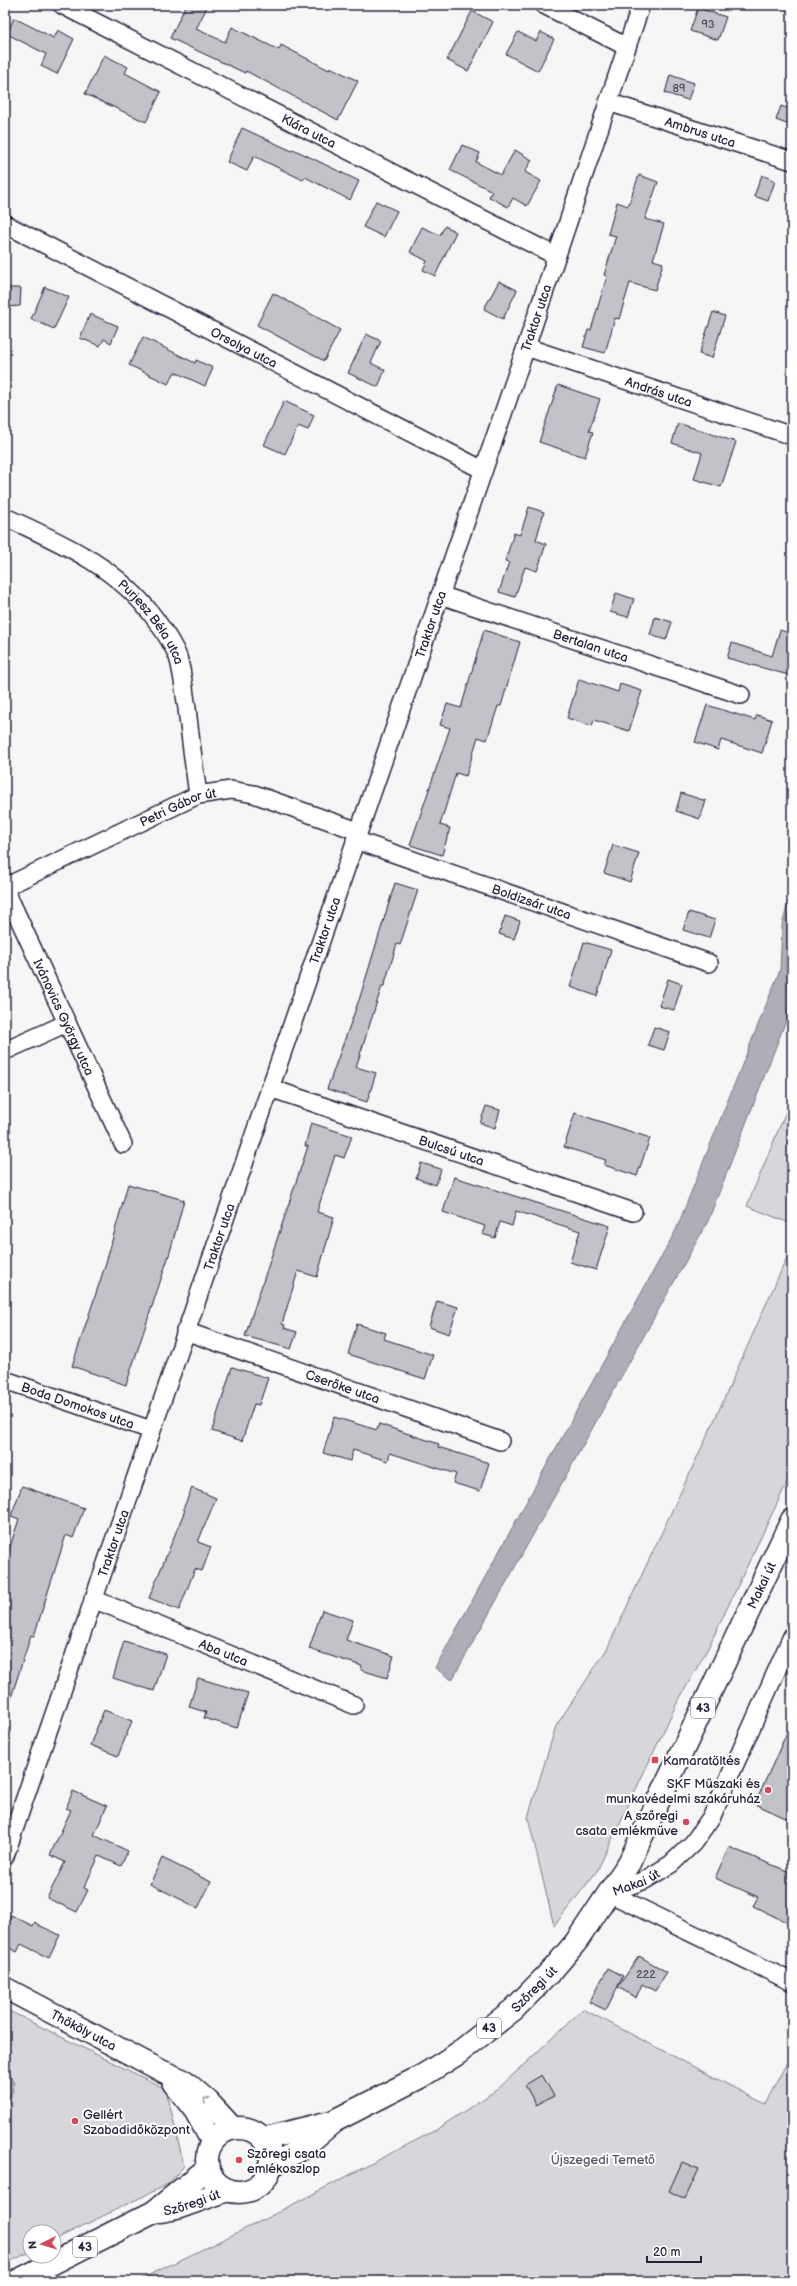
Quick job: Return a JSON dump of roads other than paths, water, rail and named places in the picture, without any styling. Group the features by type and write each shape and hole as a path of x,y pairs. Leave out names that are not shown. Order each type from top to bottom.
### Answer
{"main road":[{"name":"Makai út","path":"609,1894 632,1856 792,1520"},
{"name":"Szőregi út","path":"263,2139 334,2121 422,2076 457,2054 514,2010 554,1968 576,1942 609,1894"},
{"name":"Szőregi út","path":"212,2142 207,2155 208,2168 216,2181 228,2190 239,2192 249,2190 258,2185 265,2177 270,2167 301,2149 334,2121"},
{"path":"212,2142 224,2131 233,2128 249,2130 263,2139 269,2152 270,2167"},
{"name":"Szőregi út","path":"17,2281 154,2212 208,2168"},
{"name":"Szőregi út","path":"154,2212 176,2208 228,2190"}],"street":[{"name":"Klára utca","path":"62,5 556,256"},
{"path":"544,5 627,47"},
{"name":"Traktor utca","path":"5,1856 526,347 641,5"},
{"name":"Ambrus utca","path":"608,102 792,161"},
{"name":"Orsolya utca","path":"5,224 483,470"},
{"name":"András utca","path":"526,347 792,436"},
{"name":"Purjesz Béla utca","path":"5,517 63,543 90,558 116,577 149,610 165,632 178,657 183,683 198,795"},
{"name":"Bertalan utca","path":"440,595 741,695"},
{"name":"Petri Gábor út","path":"5,888 198,795 231,790 254,794 357,835"},
{"name":"Boldizsár utca","path":"357,835 709,963"},
{"name":"Ivánovics György utca","path":"5,888 124,1144"},
{"path":"5,1051 67,1023"},
{"name":"Bulcsú utca","path":"270,1088 633,1212"},
{"name":"Cserőke utca","path":"185,1331 500,1441"},
{"name":"Boda Domokos utca","path":"5,1380 151,1430"},
{"name":"Aba utca","path":"93,1599 354,1705"},
{"name":"Makai út","path":"609,1894 645,1880 671,1864 693,1843 712,1816 792,1636"},
{"path":"609,1894 792,1982"},
{"name":"Thököly utca","path":"5,1988 162,2071 185,2081 209,2102 233,2128"},
{"name":"Thököly utca","path":"162,2071 195,2111 212,2142"}],"place":[{"name":"Kamaratöltés","path":"655,1760"},
{"name":"SKF Műszaki és munkavédelmi szakáruház","path":"768,1790"},
{"name":"A szőregi csata emlékműve","path":"686,1822"},
{"name":"Gellért Szabadidőközpont","path":"75,2121"},
{"name":"Szőregi csata emlékoszlop","path":"239,2160"}],"park label":[{"name":"Újszegedi Temető","path":"603,2159"}]}
